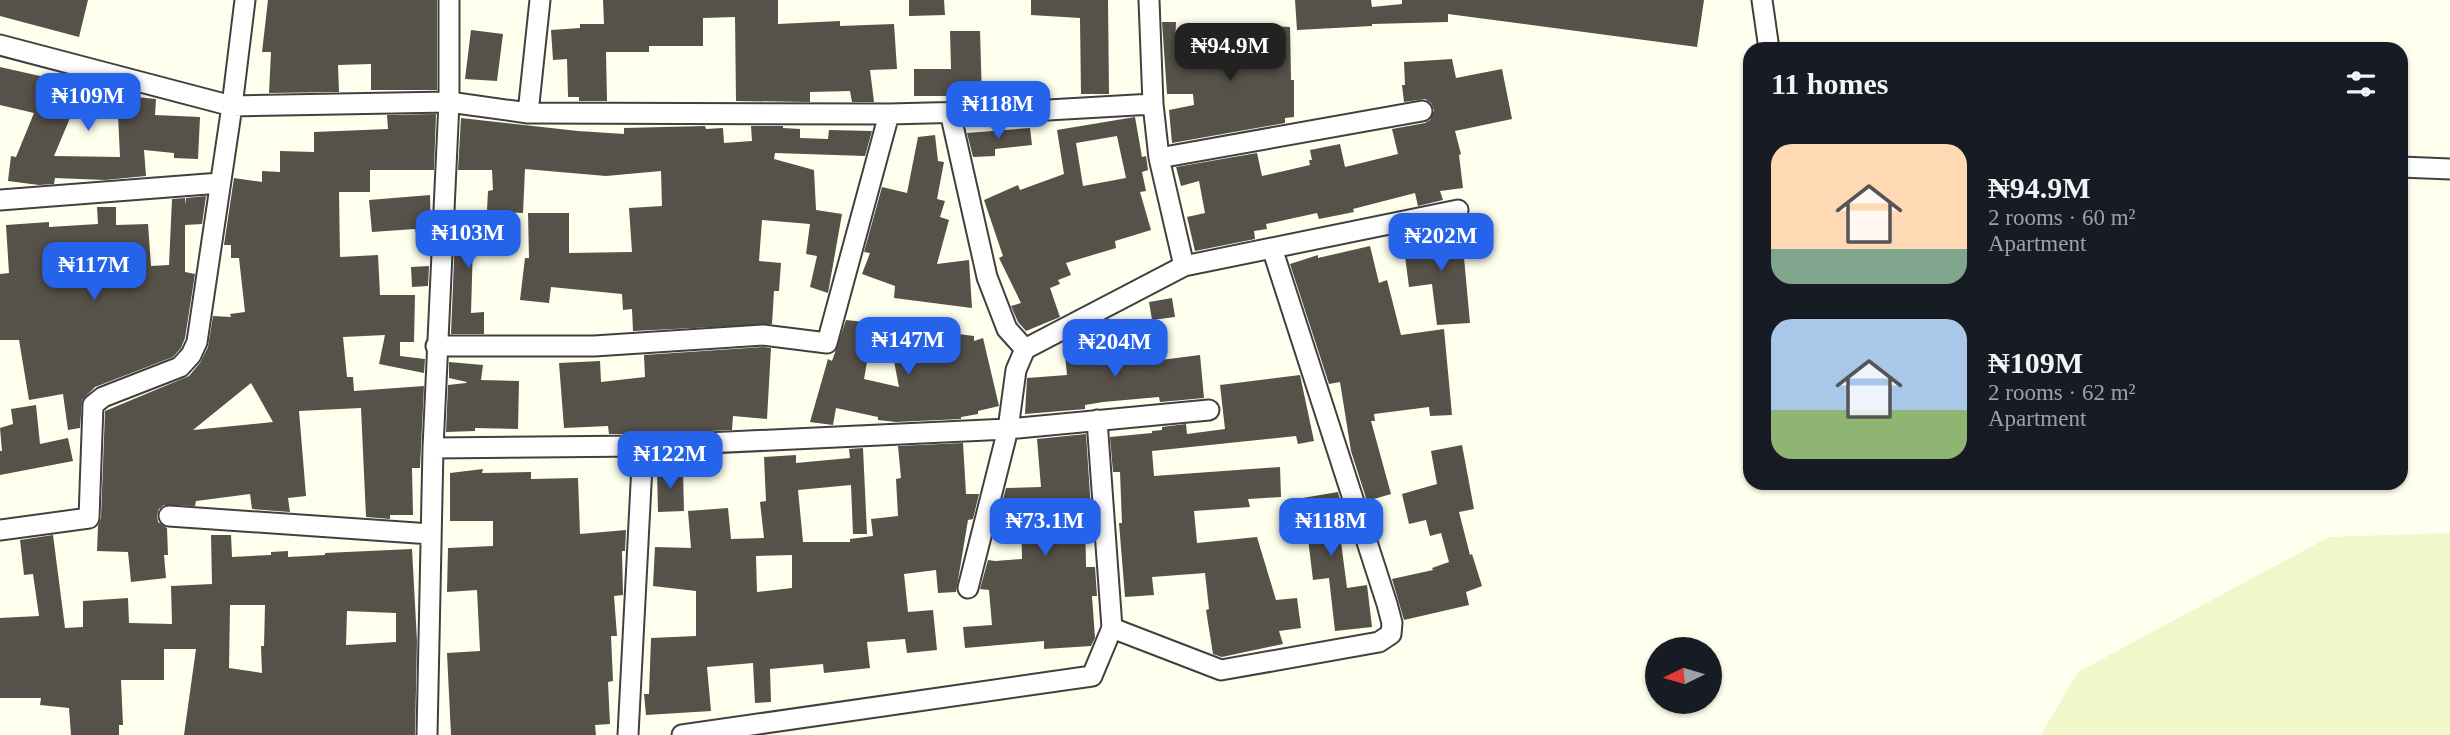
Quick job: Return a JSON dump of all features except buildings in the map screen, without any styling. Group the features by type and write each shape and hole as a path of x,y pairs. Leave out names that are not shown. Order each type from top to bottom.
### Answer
{"street":[{"path":"0,530 89,519 93,405 103,397 180,367 191,355 197,342 233,106 245,0"},
{"path":"427,735 436,346 449,102 449,0"},
{"path":"528,113 540,0"},
{"path":"1149,0 1153,104 1159,158 1184,265"},
{"path":"1762,0 1768,42"},
{"path":"0,45 233,106 449,102 528,113 889,114 1153,104"},
{"path":"1159,158 1422,111"},
{"path":"950,112 988,276 1007,329 1025,349"},
{"path":"436,346 594,346 764,335 827,343 889,114"},
{"path":"2408,167 2450,169"},
{"path":"0,200 220,183"},
{"path":"968,588 1008,429 1016,370 1025,349 1184,265 1458,210"},
{"path":"1112,628 1221,670 1379,642 1391,634 1392,623 1387,604 1272,248"},
{"path":"433,448 643,446 1008,429 1209,410"},
{"path":"682,735 1092,676 1112,628 1097,420"},
{"path":"628,735 643,446"},
{"path":"169,516 431,534"}],"green space":[{"path":"2450,533 2450,735 2041,735 2078,672 2329,537"}]}
